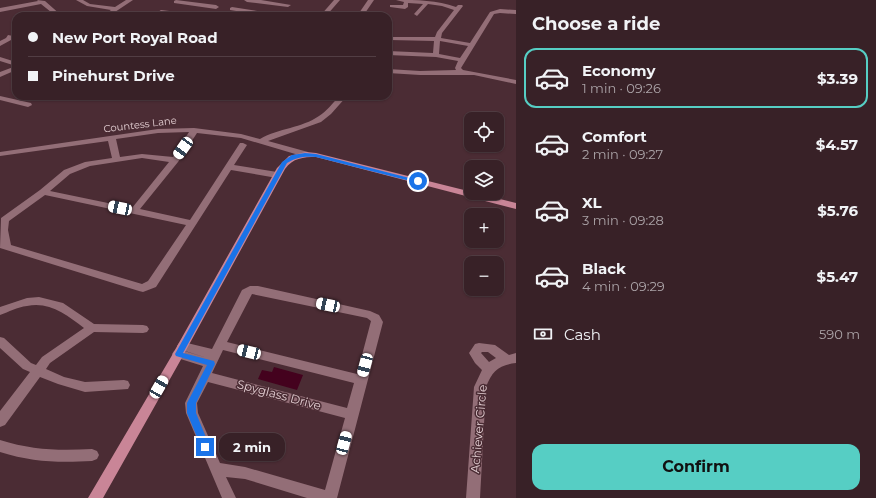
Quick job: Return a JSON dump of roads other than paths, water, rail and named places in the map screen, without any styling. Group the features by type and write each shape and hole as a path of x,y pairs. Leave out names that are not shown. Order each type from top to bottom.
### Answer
{"main road":[{"path":"95,498 181,350 277,175 287,160 305,154 316,155 516,206"}],"street":[{"path":"79,0 89,5 116,9"},
{"path":"111,12 130,0"},
{"path":"188,12 203,0"},
{"path":"247,0 268,1 288,6"},
{"path":"326,12 337,0"},
{"path":"363,12 371,0"},
{"path":"399,0 414,8"},
{"path":"0,10 17,8 42,1 54,12"},
{"path":"256,12 268,1"},
{"path":"176,2 216,7"},
{"path":"417,14 427,2"},
{"path":"392,6 427,2 461,5"},
{"path":"437,54 437,41 439,33 461,5"},
{"path":"232,9 245,12"},
{"path":"461,72 458,68 462,60 492,13 500,11 516,12"},
{"path":"0,44 9,39 10,36"},
{"path":"392,38 472,45"},
{"path":"437,41 449,45 449,49 437,54"},
{"path":"392,53 437,54 462,60"},
{"path":"0,59 12,63"},
{"path":"0,75 12,70"},
{"path":"392,71 474,73 516,82"},
{"path":"0,98 28,105"},
{"path":"262,141 270,136 318,121 326,115 339,100"},
{"path":"134,211 175,160 191,137 194,130"},
{"name":"Countess Lane","path":"0,154 158,131 194,130 242,136 305,154"},
{"path":"112,138 116,159"},
{"path":"175,160 142,156 116,159 77,167 67,172 43,192 2,222 3,246 143,288 152,284 243,145"},
{"path":"229,167 277,175"},
{"path":"43,192 192,223"},
{"path":"215,469 245,473 329,498 377,322 375,318 370,315 258,290 250,290 246,293 192,403 192,413 215,469 229,498"},
{"path":"0,311 32,301 45,301 68,309 92,328"},
{"path":"0,421 46,360 92,328 143,329"},
{"path":"0,341 27,366 62,381 85,387 124,385"},
{"path":"478,347 491,348 511,359 492,365 489,369 476,356 475,353 478,347"},
{"path":"181,350 216,354 361,380"},
{"name":"Achiever Circle","path":"473,498 480,387 484,376 489,369"},
{"name":"Spyglass Drive","path":"205,376 352,415"},
{"path":"0,446 20,452 60,457 92,455"}]}
